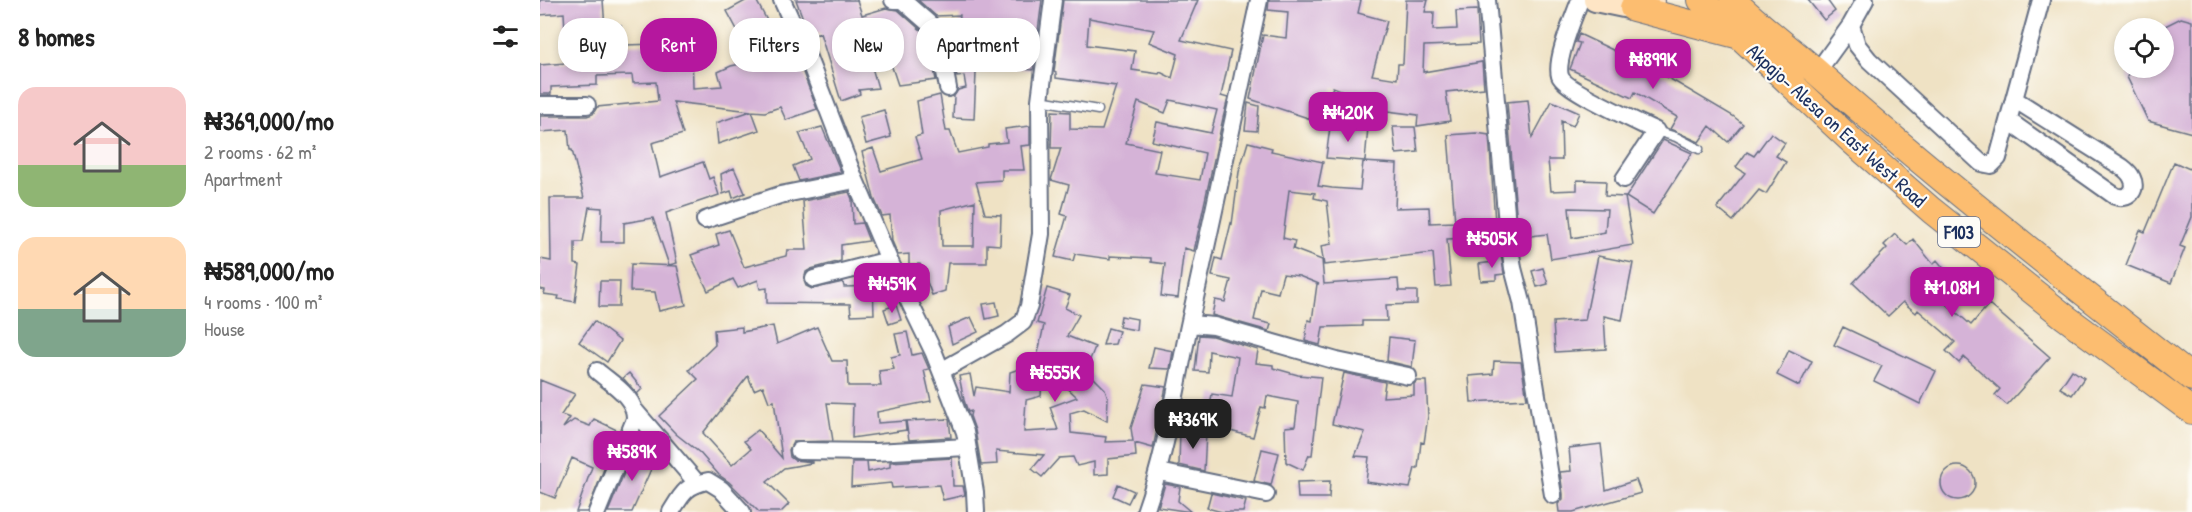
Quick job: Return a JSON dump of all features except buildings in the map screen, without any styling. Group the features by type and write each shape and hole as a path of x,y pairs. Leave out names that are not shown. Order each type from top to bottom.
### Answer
{"main road":[{"path":"1595,0 1643,4 1746,28"},
{"name":"F103","path":"1701,0 1746,28"},
{"name":"F103","path":"1733,0 1746,28"},
{"name":"Akpajo- Alesa on East West Road","path":"1746,28 1817,72 1922,163 2192,378"},
{"name":"Akpajo- Alesa on East West Road","path":"1746,28 1852,141 1931,210 2065,317 2192,411"}],"street":[{"path":"782,0 807,56 855,180 889,260 941,370 965,432 976,512"},
{"path":"893,0 902,0 933,27 941,51 948,88"},
{"path":"941,370 1007,334 1023,322 1029,306 1041,234 1040,100 1053,0"},
{"path":"1144,512 1159,472 1171,422 1259,0"},
{"path":"1487,0 1507,224 1513,268 1522,302 1552,495"},
{"path":"1580,0 1559,64 1560,76 1564,84 1656,131 1624,179"},
{"path":"1817,72 1851,25 1865,0"},
{"path":"1851,25 1857,45 1864,55 1980,163 1991,165 1998,158 2041,0"},
{"path":"2009,121 2115,196 2122,199 2127,198 2132,192 2134,184 2131,175 2122,167 2014,99"},
{"path":"540,105 587,105"},
{"path":"705,220 780,195 855,180"},
{"path":"814,279 889,260"},
{"path":"1190,324 1214,326 1337,361 1408,376"},
{"path":"597,370 633,404 636,412 697,483"},
{"path":"597,512 636,412"},
{"path":"799,451 875,452 967,447"},
{"path":"1159,472 1266,494"},
{"path":"671,512 685,490 697,483 708,481 721,489 742,512"}],"lane":[{"path":"1040,100 1098,110"},
{"path":"1656,131 1676,136 1699,149"}]}
